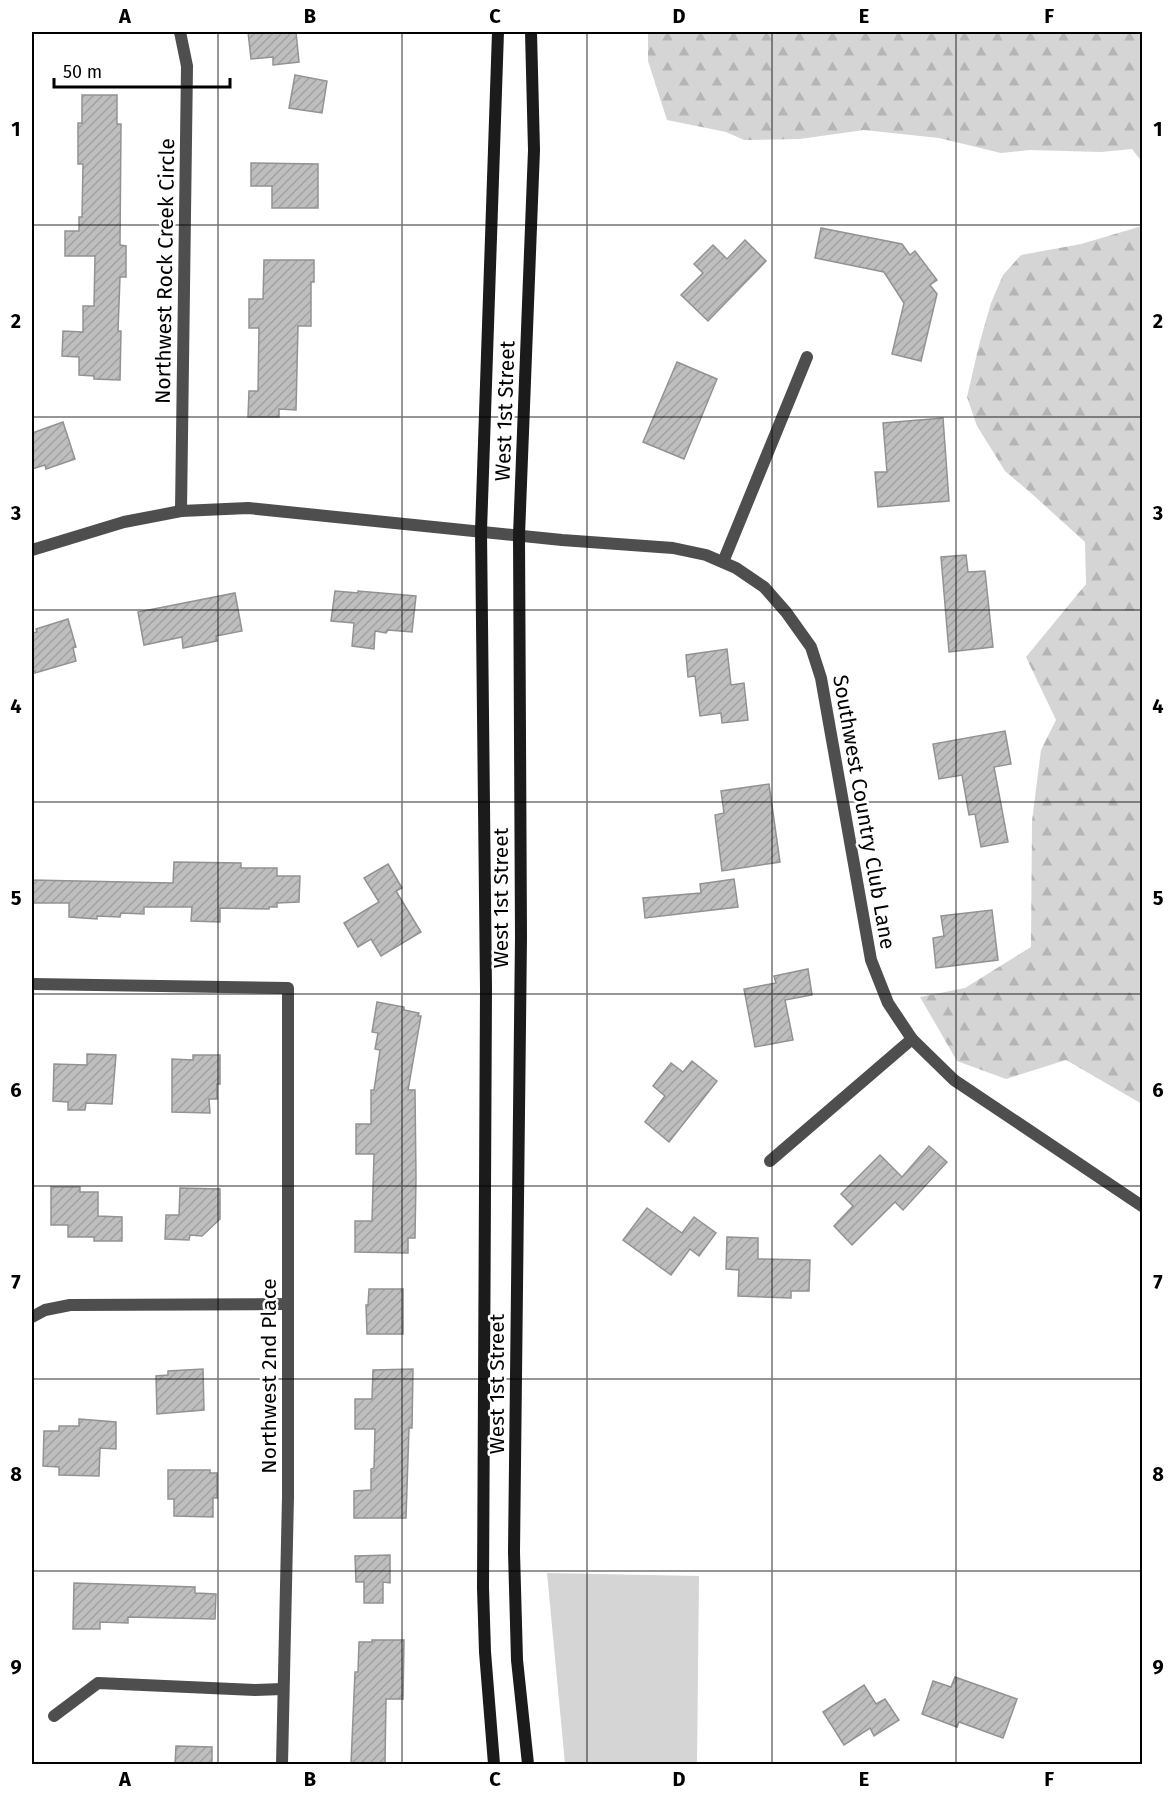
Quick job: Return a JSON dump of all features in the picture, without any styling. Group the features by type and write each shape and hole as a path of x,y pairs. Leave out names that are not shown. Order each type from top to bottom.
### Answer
{"main road":[{"name":"West 1st Street","path":"494,1764 484,1652 483,1588 486,989 481,531 498,32"},
{"name":"West 1st Street","path":"528,1764 518,1660 514,1552 521,937 519,535 534,150 531,32"}],"street":[{"name":"Northwest Rock Creek Circle","path":"180,32 187,66 182,511"},
{"path":"723,562 807,357"},
{"name":"Southwest Country Club Lane","path":"32,550 124,522 182,511 248,508 500,534 673,548 706,555 736,568 764,587 786,612 811,647 820,678 871,960 888,1004 912,1039 954,1080 1143,1206"},
{"name":"Northwest 2nd Place","path":"32,984 288,988 288,1497 282,1764"},
{"path":"770,1161 912,1039"},
{"path":"32,1317 45,1310 70,1305 288,1304"},
{"path":"54,1716 98,1683 283,1689"}],"green space":[{"path":"648,32 1142,32 1142,162 1132,149 1101,152 1030,150 1001,153 939,138 864,130 800,139 744,140 726,132 667,120 648,61"},
{"path":"1142,226 1142,1104 1066,1060 1006,1079 957,1061 920,997 965,988 1031,947 1032,821 1041,750 1056,720 1026,657 1086,584 1085,542 1005,471 977,426 967,397 991,303 1003,275 1021,255 1081,244"},
{"path":"547,1573 699,1576 697,1764 565,1764"}],"building":[{"path":"248,32 296,32 299,62 273,65 273,57 251,59"},
{"path":"295,75 327,81 322,113 289,108"},
{"path":"82,95 117,95 117,124 121,124 120,245 126,246 126,277 120,277 118,331 121,331 120,380 94,379 94,376 79,375 79,357 62,356 63,331 83,332 83,306 94,306 95,256 65,256 65,231 79,231 79,217 82,217 83,164 78,164 78,123 82,123"},
{"path":"251,163 318,164 318,208 272,208 272,186 251,186"},
{"path":"821,228 902,244 910,255 915,251 937,280 930,285 937,294 921,361 892,354 904,303 884,272 815,258"},
{"path":"745,240 766,261 708,321 681,295 703,273 694,264 713,245 727,259"},
{"path":"264,260 314,260 314,282 311,282 311,326 298,326 296,410 279,409 279,417 248,417 249,391 258,391 259,328 249,328 249,299 263,299"},
{"path":"677,362 717,379 684,459 643,442"},
{"path":"943,418 949,501 878,507 875,472 887,472 883,423"},
{"path":"63,422 75,459 46,469 45,465 32,469 32,433"},
{"path":"966,555 968,572 985,571 993,647 949,652 941,557"},
{"path":"335,591 416,596 412,632 375,631 374,649 352,646 354,623 331,621"},
{"path":"235,593 242,631 216,636 217,641 183,648 182,637 144,645 138,612"},
{"path":"68,619 76,647 73,648 76,661 32,672 32,633 37,632 36,629"},
{"path":"727,649 731,685 744,683 748,720 722,723 721,713 700,716 695,676 688,677 686,655"},
{"path":"1005,731 1011,764 994,767 1008,842 981,847 975,814 969,815 962,775 939,779 933,744"},
{"path":"769,784 780,862 722,871 715,815 724,813 721,791"},
{"path":"174,862 241,863 241,868 277,868 277,876 300,876 299,902 277,903 277,907 269,907 269,909 220,908 220,922 191,921 192,907 144,907 144,914 121,913 120,917 97,916 97,919 69,917 69,903 32,903 32,880 173,883"},
{"path":"388,864 402,888 396,891 421,932 381,956 371,939 358,947 344,923 379,902 364,878"},
{"path":"734,879 738,907 645,918 643,898 701,893 700,884"},
{"path":"992,910 998,960 936,968 933,938 944,936 941,916"},
{"path":"808,969 812,995 785,1000 793,1040 755,1047 744,989 776,983 774,976"},
{"path":"377,1002 404,1007 404,1010 419,1013 418,1016 421,1016 408,1090 415,1090 416,1178 415,1238 408,1238 408,1253 355,1252 355,1221 372,1221 374,1154 356,1154 356,1124 371,1124 371,1090 374,1090 380,1050 375,1049 378,1033 372,1032"},
{"path":"87,1054 116,1055 112,1104 86,1103 85,1110 68,1110 68,1102 53,1101 54,1064 87,1065"},
{"path":"193,1055 220,1055 220,1084 217,1084 217,1099 209,1099 210,1113 172,1112 172,1059 193,1060"},
{"path":"692,1061 717,1081 669,1142 645,1122 665,1096 653,1086 671,1063 683,1072"},
{"path":"929,1146 947,1162 903,1210 895,1202 852,1245 834,1226 853,1206 841,1194 880,1155 902,1177"},
{"path":"51,1187 80,1187 80,1192 98,1192 98,1216 122,1217 122,1241 94,1241 94,1237 68,1237 68,1225 51,1225"},
{"path":"180,1188 220,1189 220,1219 202,1236 190,1235 189,1240 165,1239 166,1215 179,1215"},
{"path":"647,1208 682,1233 694,1217 716,1233 699,1256 690,1249 671,1275 623,1240"},
{"path":"727,1237 758,1238 758,1259 810,1260 809,1291 791,1291 791,1298 738,1296 739,1270 726,1269"},
{"path":"369,1289 403,1289 403,1334 367,1334 366,1305 368,1305"},
{"path":"203,1369 204,1410 157,1414 156,1376 168,1375 168,1371"},
{"path":"413,1369 406,1518 354,1518 354,1491 371,1490 375,1429 355,1429 355,1399 372,1399 373,1370"},
{"path":"79,1419 116,1422 116,1449 100,1448 99,1476 59,1475 59,1467 43,1466 44,1431 59,1431 59,1426 79,1426"},
{"path":"168,1470 210,1470 210,1473 217,1473 217,1498 213,1498 213,1517 174,1516 174,1499 168,1499"},
{"path":"390,1555 390,1583 383,1582 383,1603 364,1603 364,1582 356,1582 355,1556"},
{"path":"74,1583 195,1587 195,1593 216,1594 215,1619 128,1617 128,1623 100,1622 100,1629 73,1629"},
{"path":"372,1640 404,1640 403,1699 386,1699 385,1764 351,1764 355,1672 358,1672 359,1642 372,1642"},
{"path":"955,1677 1017,1699 1003,1738 959,1722 957,1727 922,1714 933,1681 951,1687"},
{"path":"864,1685 876,1704 885,1699 899,1720 874,1736 870,1728 844,1745 823,1712"},
{"path":"176,1746 212,1747 212,1764 175,1764"}]}
